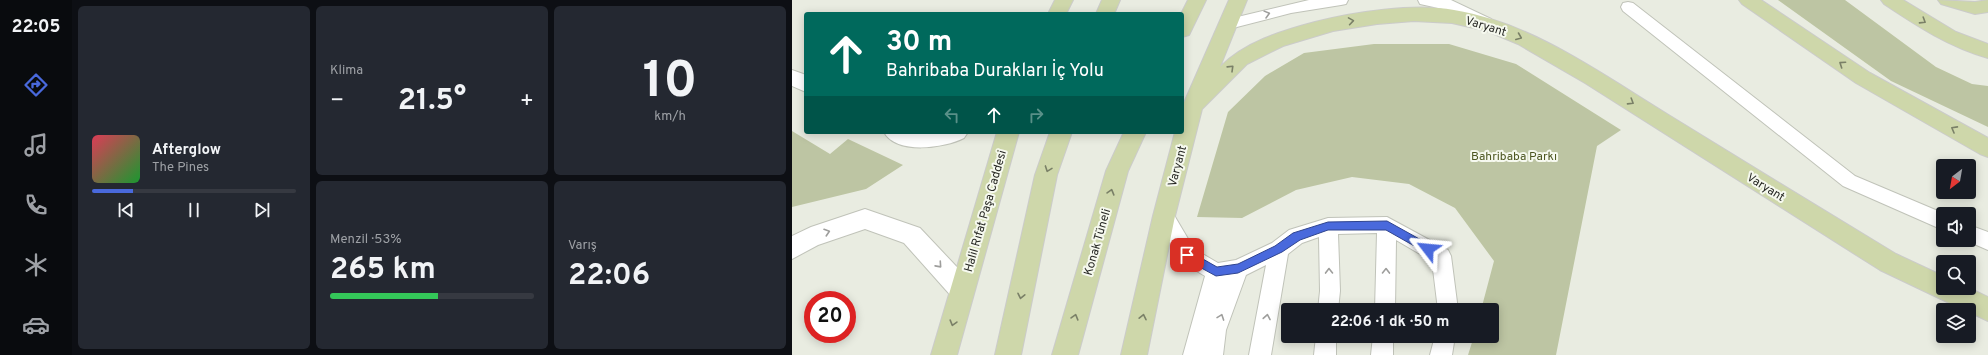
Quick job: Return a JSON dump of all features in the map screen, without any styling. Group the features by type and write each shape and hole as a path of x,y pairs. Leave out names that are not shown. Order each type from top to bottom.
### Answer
{"main road":[{"path":"1058,12 1064,0"},
{"path":"1106,12 1111,0"},
{"path":"1184,26 1197,0"},
{"path":"1193,105 1238,0"},
{"path":"1748,0 1863,78 1988,148"},
{"path":"1890,0 1929,24 1973,48 1988,51"},
{"path":"1947,0 1975,8 1988,6"},
{"name":"Varyant","path":"1134,355 1164,216 1193,105 1240,59 1276,41 1333,24 1377,17 1414,15 1452,16 1491,25 1525,39 1592,78 1888,262 1988,309"},
{"name":"Halil Rıfat Paşa Caddesi","path":"944,355 1007,134"},
{"path":"1008,355 1046,175 1060,134"},
{"name":"Konak Tüneli","path":"1065,355 1117,171 1134,134"}],"street":[{"path":"792,77 804,83"},
{"path":"899,134 908,139 953,134"},
{"path":"792,248 811,237 865,219 912,235 962,290"}],"lane":[{"path":"1229,24 1291,8 1342,0"},
{"path":"1425,0 1447,4 1491,25"},
{"path":"1628,7 1849,181 1936,219"},
{"path":"1164,216 1187,255 1216,272 1238,269 1279,249 1296,236 1328,226 1387,225 1441,256 1447,303"},
{"path":"1385,303 1387,225"},
{"path":"1328,226 1330,291 1329,303"},
{"path":"1976,236 1988,241"},
{"path":"1260,355 1279,249"},
{"path":"1212,355 1216,330 1238,269"},
{"path":"1194,355 1216,272"},
{"path":"1325,355 1326,343"},
{"path":"1382,355 1383,343"},
{"path":"1441,355 1444,343"}],"green space":[{"path":"1778,0 1845,0 1936,67 1972,84 1988,86 1988,127 1891,81"},
{"name":"Bahribaba Parkı","path":"1374,44 1449,44 1516,64 1621,130 1597,146 1556,355 1468,355 1472,343 1499,343 1499,303 1483,303 1494,261 1455,208 1409,184 1352,177 1296,190 1242,218 1197,217 1228,112 1265,76 1304,53"},
{"path":"792,131 830,154 848,139 903,165 866,189 792,207"}],"route":[{"path":"1187,255 1216,272 1238,269 1279,249 1296,236 1328,226 1387,225 1428,249"}]}
